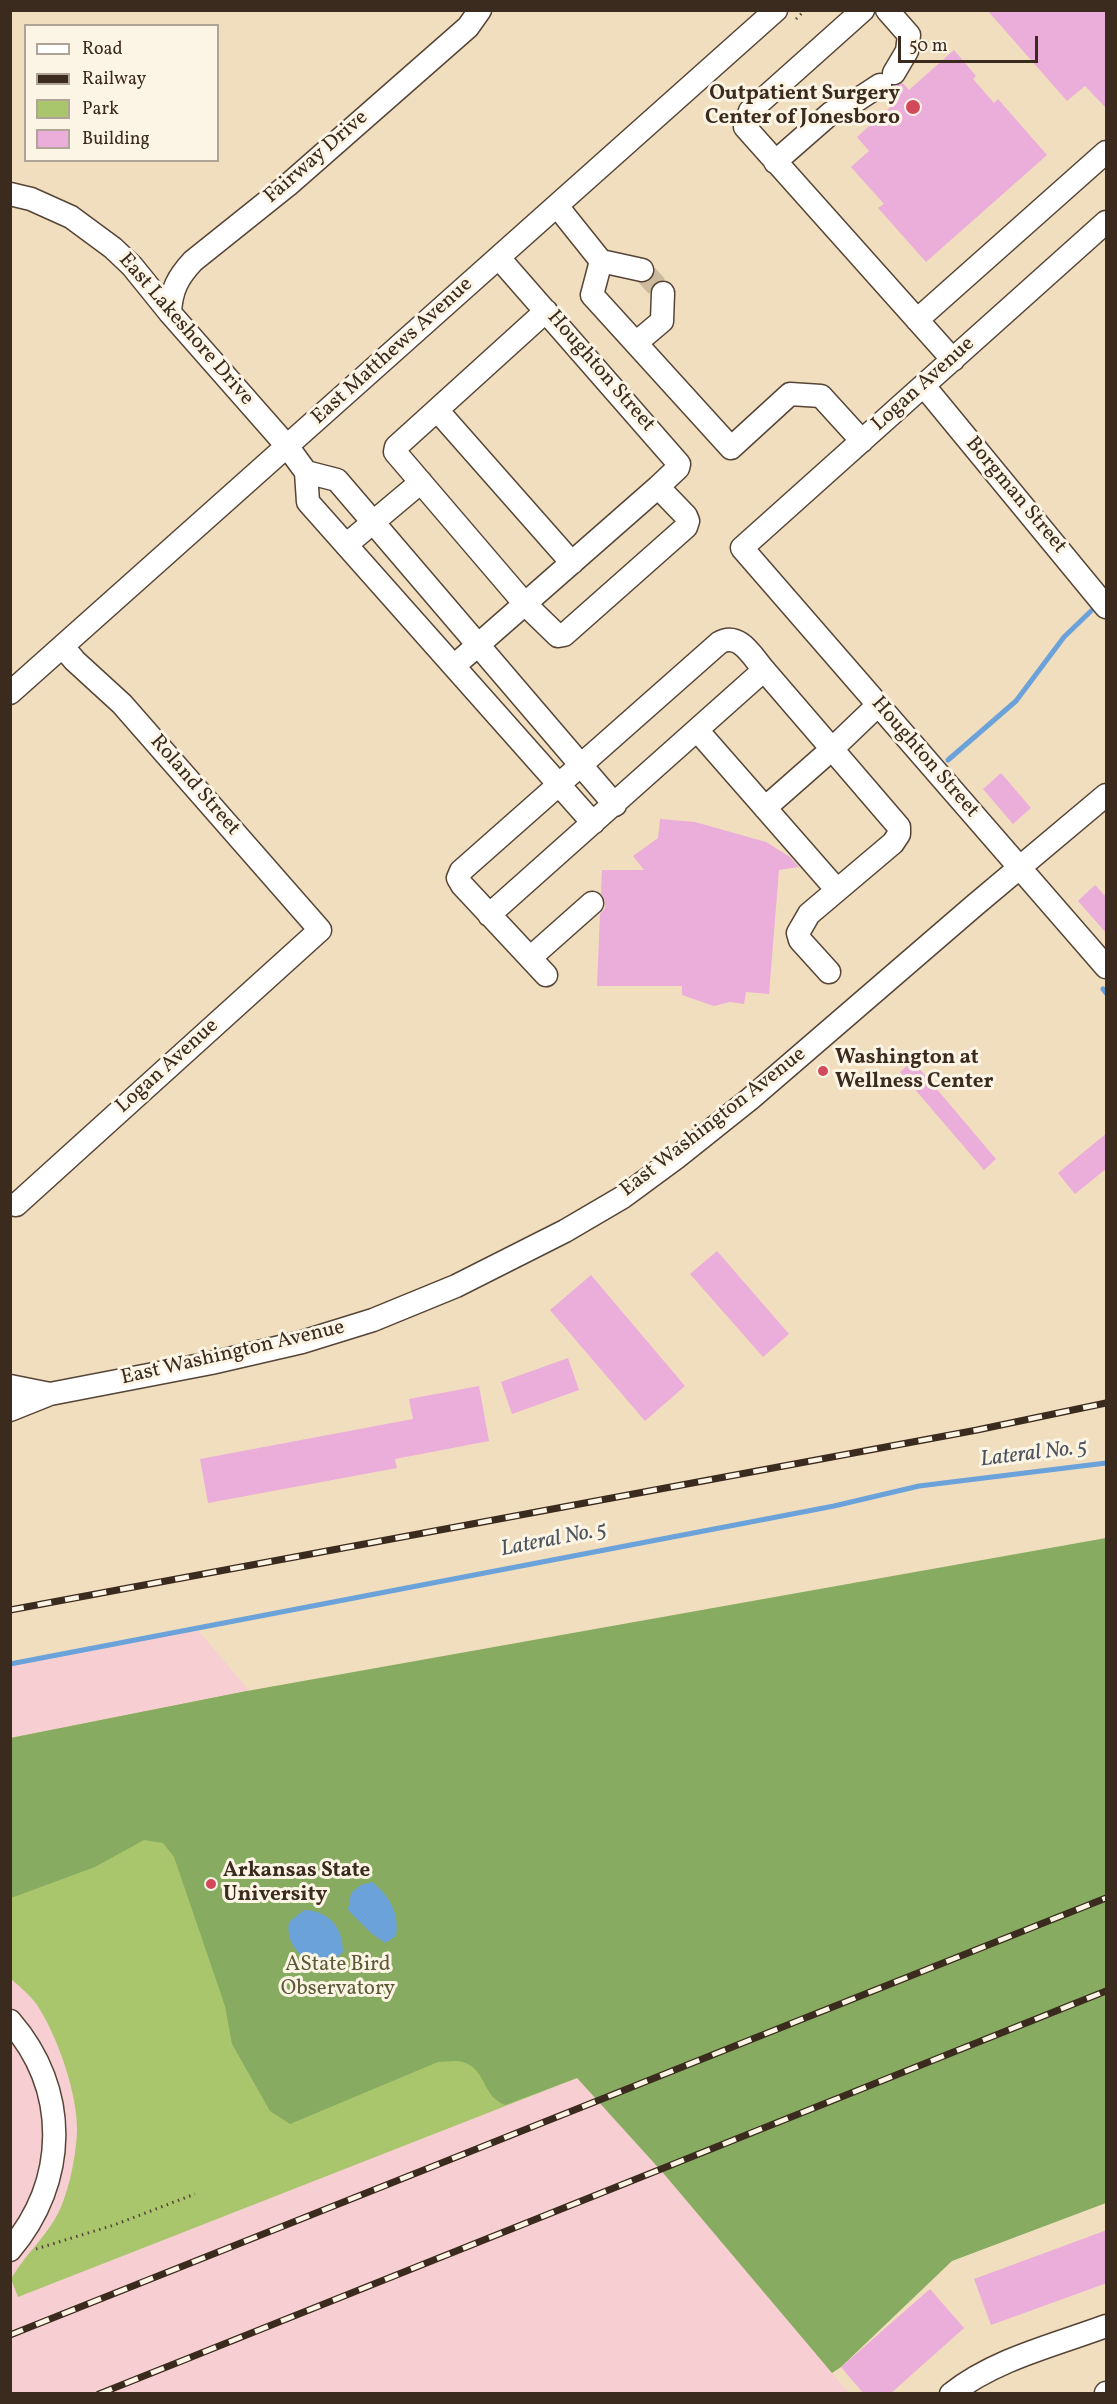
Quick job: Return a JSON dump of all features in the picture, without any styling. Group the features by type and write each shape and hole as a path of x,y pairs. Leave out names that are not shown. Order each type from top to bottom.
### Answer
{"street":[{"name":"Fairway Drive","path":"170,313 171,300 180,275 194,261 288,185 468,27 480,10"},
{"name":"East Matthews Avenue","path":"10,693 776,10"},
{"path":"863,10 747,116 745,127 953,360"},
{"path":"776,162 831,113 854,102 887,79 907,51 909,35 887,10"},
{"path":"917,320 1102,165"},
{"name":"East Lakeshore Drive","path":"10,194 31,199 71,217 113,248 132,266 170,313 287,446 306,472"},
{"path":"557,206 601,261 642,270"},
{"name":"Logan Avenue","path":"742,548 1107,222"},
{"name":"Houghton Street","path":"499,258 677,460 678,468 658,487"},
{"path":"601,261 592,295 730,448 790,394 821,396 862,441"},
{"path":"636,343 662,321 663,293"},
{"path":"454,666 477,645 525,604 658,487 686,516 688,521 686,526 581,620 564,635 558,636 525,604 395,453 396,447 546,310"},
{"name":"Borgman Street","path":"924,386 1107,607"},
{"path":"437,410 572,562"},
{"path":"593,823 308,502 306,472 338,480 615,805"},
{"path":"346,545 421,482"},
{"name":"Houghton Street","path":"742,548 1107,967"},
{"path":"546,975 462,885 458,878 461,871 719,643 728,638 741,643 899,827 899,834 893,843 809,914 798,933 800,940 829,972"},
{"name":"Roland Street","path":"63,647 122,705 320,930"},
{"path":"489,915 764,670"},
{"path":"492,710 515,689"},
{"path":"765,808 878,705"},
{"path":"697,730 837,890"},
{"name":"East Washington Avenue","path":"10,1410 50,1394 212,1363 302,1342 372,1320 446,1290 536,1247 623,1197 676,1158 750,1099 1107,795"},
{"path":"530,958 592,903"},
{"name":"Logan Avenue","path":"16,1205 320,930"},
{"name":"East Washington Avenue","path":"10,1386 50,1394"},
{"path":"10,2021 29,2045 42,2072 51,2100 55,2129 53,2159 47,2187 35,2215 14,2247"},
{"path":"965,2389 1023,2356 1107,2326"}],"path":[{"path":"14,2247 42,2248 139,2217 195,2194"}],"shaded area":[{"name":"Arkansas State University","path":"197,1629 577,2078 664,2174 849,2393 11,2394 11,1666"}],"green space":[{"name":"AState Bird Observatory","path":"1106,1538 1106,2203 952,2261 832,2373 664,2174 577,2078 505,2105 497,2101 487,2089 481,2076 471,2066 460,2061 438,2062 290,2124 270,2111 232,2044 225,2006 174,1857 163,1843 144,1840 95,1867 11,1898 11,1738 247,1691"},
{"name":"AState Bird Observatory","path":"247,1691 577,2078 18,2297 11,2279 50,2227 61,2207 72,2170 77,2131 74,2100 59,2048 34,2001 11,1979 10,1738"}],"water":[{"path":"372,1882 388,1899 395,1913 396,1936 385,1943 371,1933 348,1910 351,1893 361,1885"},
{"path":"304,1910 321,1913 327,1917 333,1922 340,1935 343,1952 324,1969 315,1970 295,1949 289,1937 289,1922"}],"building":[{"path":"987,10 1107,10 1107,109 1085,86 1067,101"},
{"path":"954,50 976,76 973,79 994,103 998,99 1047,155 926,262 878,208 884,204 851,167 869,151 857,137 895,103 889,95 893,86 903,83 909,90"},
{"path":"1001,773 1031,808 1013,824 983,789"},
{"path":"660,819 695,822 766,842 790,857 799,867 779,870 769,994 746,992 744,1004 730,1002 714,1006 682,995 682,986 597,986 600,914 605,908 605,901 601,893 602,870 644,870 633,856 658,838"},
{"path":"1095,885 1107,898 1107,934 1078,901"},
{"path":"913,1061 996,1159 984,1170 900,1072"},
{"path":"1107,1133 1107,1168 1075,1194 1058,1173"},
{"path":"717,1251 789,1334 763,1357 690,1274"},
{"path":"591,1275 685,1386 645,1421 550,1310"},
{"path":"568,1358 579,1390 512,1414 501,1382"},
{"path":"479,1386 489,1441 395,1459 397,1468 208,1503 200,1459 413,1419 409,1399"},
{"path":"1107,2230 1107,2283 991,2325 974,2279"},
{"path":"930,2289 964,2328 890,2394 864,2394 841,2367"}],"waterway":[{"path":"948,760 1016,701 1064,637 1091,611"},
{"path":"1103,989 1106,993"},
{"name":"Lateral No. 5","path":"10,1664 834,1506 919,1486 1106,1463"}],"tunnel":[{"path":"642,270 663,293"}],"railway":[{"path":"10,1610 977,1430 1106,1403"},
{"path":"10,2335 1106,1898"},
{"path":"99,2394 1106,1991"}],"place":[{"name":"Outpatient Surgery Center of Jonesboro","path":"913,107"},
{"name":"Washington at Wellness Center","path":"823,1071"},
{"name":"Arkansas State University","path":"211,1884"}]}
